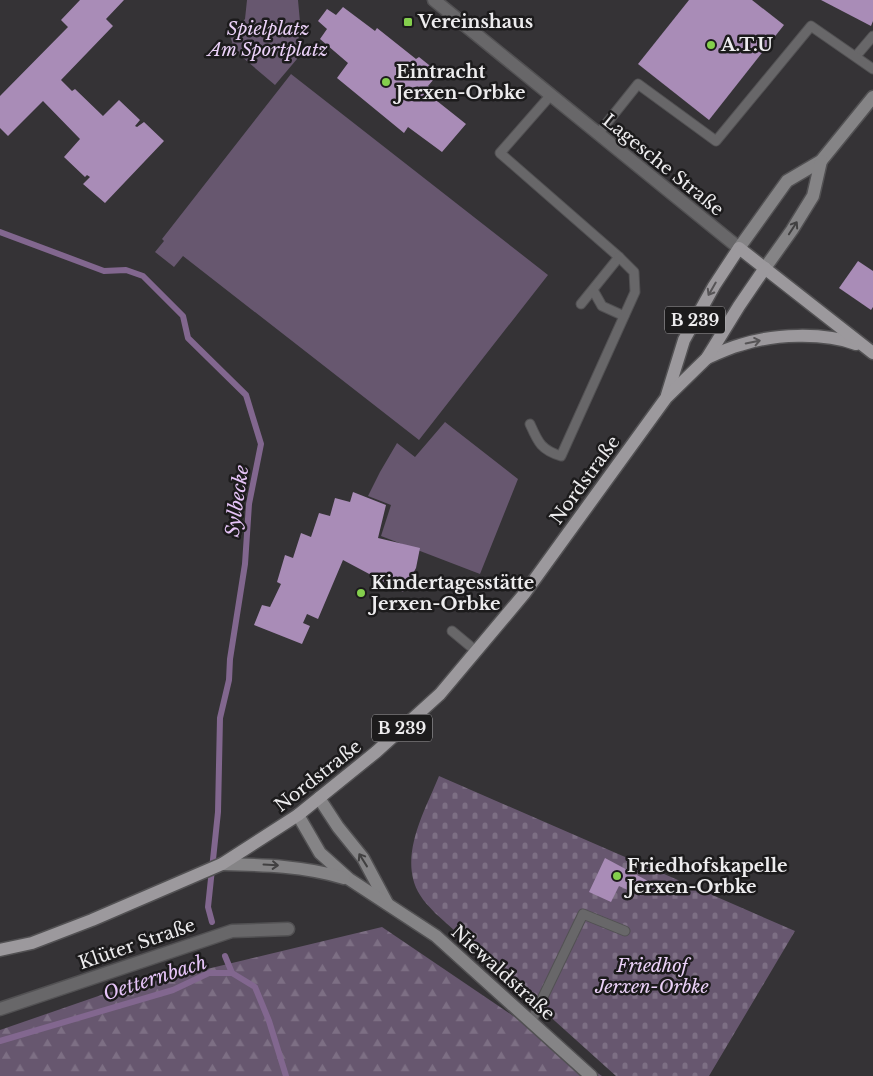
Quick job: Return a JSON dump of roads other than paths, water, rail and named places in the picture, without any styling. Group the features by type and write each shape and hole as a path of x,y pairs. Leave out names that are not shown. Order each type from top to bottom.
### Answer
{"main road":[{"path":"739,248 788,181 821,161 873,97"},
{"path":"765,268 813,196 821,161"},
{"name":"Lagesche Straße","path":"739,248 870,351"},
{"name":"Nordstraße","path":"666,398 684,340 714,286 739,248"},
{"name":"Nordstraße","path":"0,950 32,943 92,920 222,864 298,815 376,752 440,694 524,594 666,398 707,358 765,268"},
{"path":"707,358 742,344 773,338 805,336 843,340 870,351"},
{"name":"Niewaldstraße","path":"319,798 338,827 363,858 387,902"},
{"name":"Niewaldstraße","path":"298,815 320,854 349,879 387,902 436,936 592,1076"},
{"path":"222,864 288,866 349,879"}],"street":[{"name":"Lagesche Straße","path":"434,0 739,248"},
{"name":"Klüter Straße","path":"0,1009 232,930 288,929"}],"lane":[{"path":"598,134 638,84 716,141 811,26 873,69"},
{"path":"856,56 873,36"},
{"path":"530,424 537,440 549,452 561,456 635,292 634,272 500,153 550,96"},
{"path":"581,304 619,257"},
{"path":"593,290 602,306 624,316"},
{"path":"452,631 476,651"},
{"path":"531,1022 583,914 625,931"}],"waterway":[{"name":"Sylbecke","path":"0,232 104,271 126,270 143,276 183,316 188,338 246,395 261,444 249,504 245,564 230,659 229,680 220,718 218,812 208,907 212,922"},
{"name":"Sylbecke","path":"225,956 232,973"},
{"name":"Oetternbach","path":"0,1041 173,990 209,973 232,973 255,987 269,1021 286,1076"}],"place":[{"name":"Vereinshaus","path":"408,22"},
{"name":"A.T.U","path":"711,45"},
{"name":"Eintracht Jerxen-Orbke","path":"386,82"},
{"name":"Kindertagesstätte Jerxen-Orbke","path":"361,593"},
{"name":"Friedhofskapelle Jerxen-Orbke","path":"617,876"}],"park label":[{"name":"Spielplatz Am Sportplatz","path":"268,39"},
{"name":"Friedhof Jerxen-Orbke","path":"652,976"}]}
